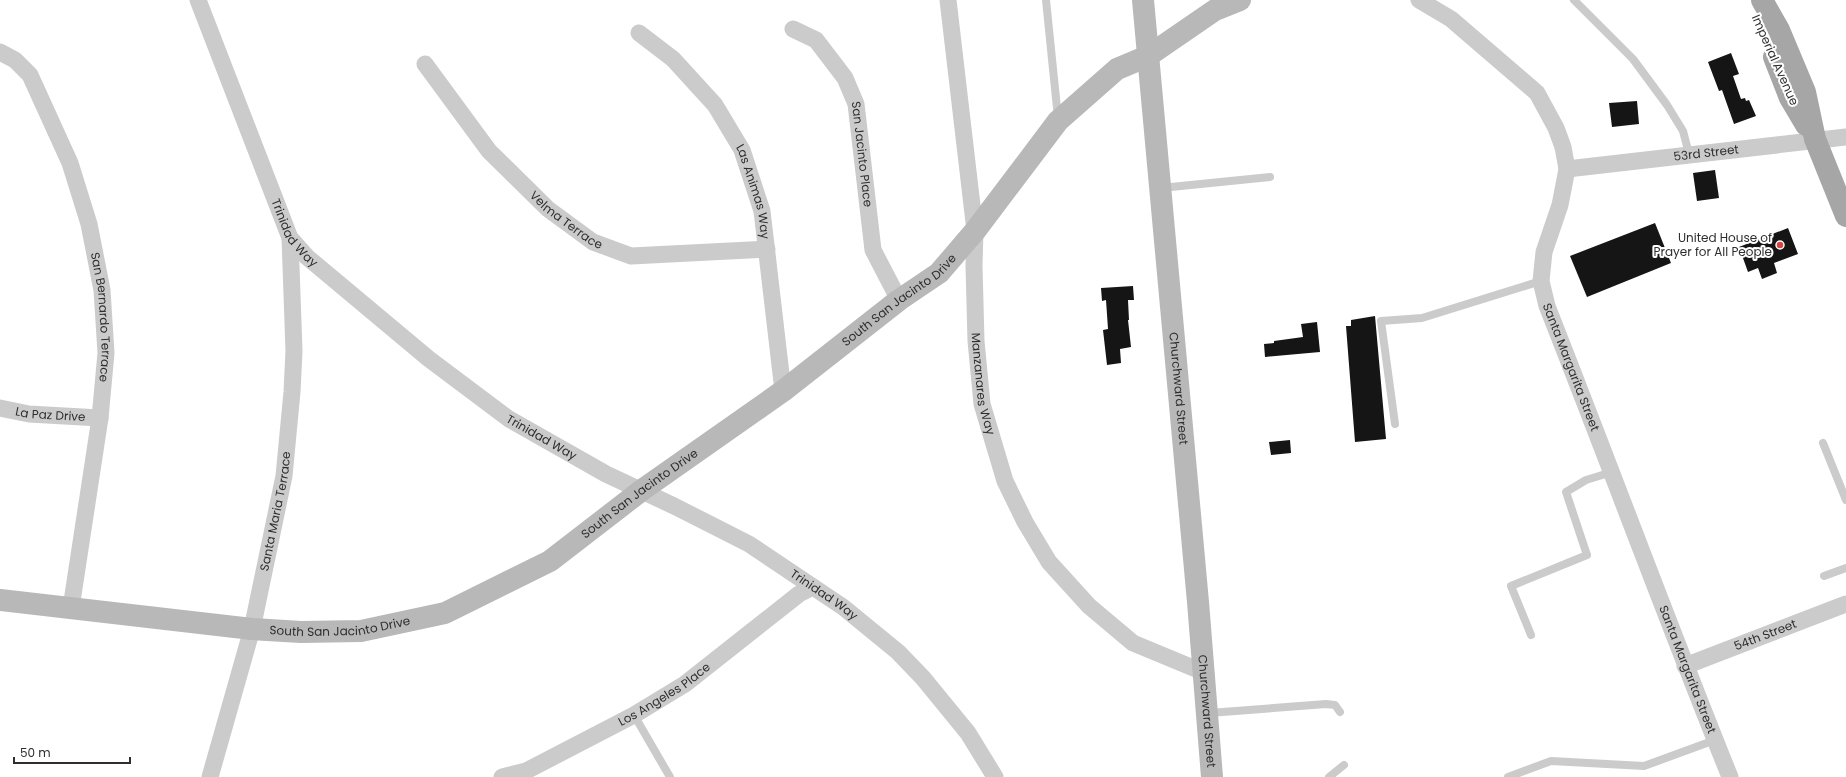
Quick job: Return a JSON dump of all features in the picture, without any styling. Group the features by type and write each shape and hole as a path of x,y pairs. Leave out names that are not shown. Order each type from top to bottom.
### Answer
{"main road":[{"name":"Imperial Avenue","path":"1747,0 1778,66 1790,98 1815,139 1846,216"},
{"name":"Imperial Avenue","path":"1762,0 1779,30 1805,92 1815,139"}],"street":[{"name":"Trinidad Way","path":"198,0 290,238 307,256 429,359 504,416 606,474 642,490 749,544 814,587 871,629 898,652 923,678 968,733 995,777"},
{"name":"Manzanares Way","path":"948,0 975,231 974,266 976,340 982,404 1004,481 1025,522 1049,562 1089,606 1133,643 1203,672"},
{"name":"Churchward Street","path":"1143,0 1197,587 1212,777"},
{"name":"South San Jacinto Drive","path":"0,600 252,629 300,632 361,631 445,613 550,561 642,490 783,391 899,300 940,273 975,231 1058,121 1117,69 1148,56 1215,10 1240,0"},
{"name":"Santa Margarita Street","path":"1419,0 1451,19 1537,93 1556,128 1563,147 1567,169 1560,205 1544,252 1541,281 1547,306 1612,472 1685,666 1730,777"},
{"name":"San Jacinto Place","path":"793,29 816,40 845,78 856,104 873,250 899,300"},
{"name":"Las Animas Way","path":"639,32 673,59 715,105 742,150 762,211 783,391"},
{"name":"San Bernardo Terrace","path":"0,52 15,60 30,75 70,163 89,224 102,290 105,345 100,418 70,608"},
{"name":"Velma Terrace","path":"425,64 489,151 548,209 593,242 630,256 767,249"},
{"name":"53rd Street","path":"1567,169 1815,139 1846,137"},
{"name":"Santa Maria Terrace","path":"210,777 252,629 284,476 292,392 294,351 290,238"},
{"name":"La Paz Drive","path":"0,408 29,414 100,418"},
{"name":"Los Angeles Place","path":"502,777 526,771 634,715 685,684 800,594 814,587"},
{"name":"54th Street","path":"1685,666 1846,604"}],"lane":[{"path":"1046,0 1058,121"},
{"path":"1574,0 1637,65 1667,105 1683,131 1689,154"},
{"path":"1160,188 1270,177"},
{"path":"1395,424 1381,321 1422,318 1541,281"},
{"path":"1823,443 1846,500"},
{"path":"1531,636 1511,586 1587,555 1566,492 1586,480 1612,472"},
{"path":"1824,576 1846,568"},
{"path":"1206,714 1326,704 1335,705 1340,712"},
{"path":"634,715 670,777"},
{"path":"1508,777 1551,761 1644,766 1715,740"},
{"path":"1329,777 1344,765"}],"building":[{"path":"1731,53 1739,74 1733,76 1741,99 1745,98 1746,101 1749,100 1756,116 1734,124 1722,90 1719,91 1708,62"},
{"path":"1637,101 1639,124 1612,127 1609,103"},
{"path":"1715,170 1719,198 1697,201 1693,173"},
{"path":"1655,223 1671,263 1587,297 1570,256"},
{"path":"1788,228 1798,254 1774,263 1777,273 1762,279 1758,268 1748,272 1739,247"},
{"path":"1133,286 1134,300 1128,300 1128,320 1131,347 1120,349 1121,363 1107,365 1103,330 1108,329 1106,300 1102,301 1101,288"},
{"path":"1375,316 1386,439 1355,442 1346,326 1351,326 1351,320"},
{"path":"1317,322 1320,352 1265,357 1264,344 1303,337 1301,324"},
{"path":"1290,440 1291,453 1271,455 1269,442"}],"place":[{"name":"United House of Prayer for All People","path":"1780,245"}]}
